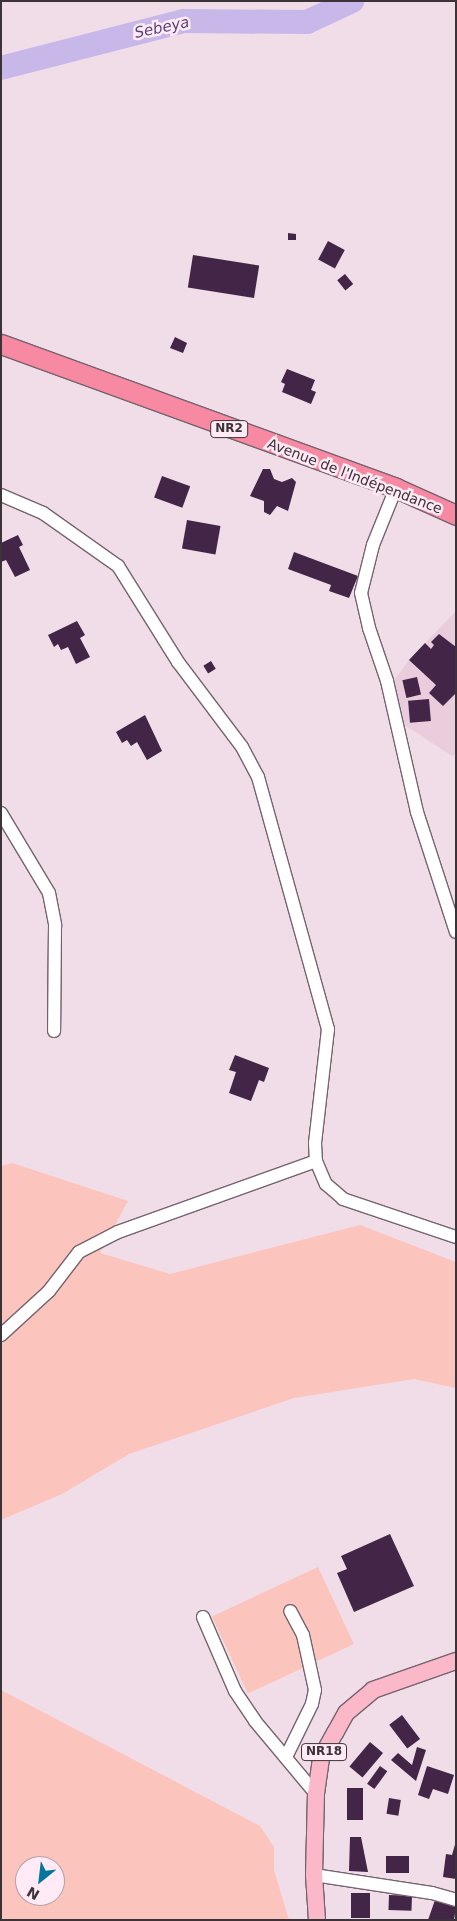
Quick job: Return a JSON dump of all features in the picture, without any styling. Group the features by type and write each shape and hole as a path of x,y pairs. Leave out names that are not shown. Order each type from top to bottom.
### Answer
{"highway":[{"name":"Avenue de l'Indépendance","path":"1,344 396,488 456,515"}],"main road":[{"name":"NR18","path":"317,1920 314,1875 316,1794 321,1758 346,1713 359,1699 373,1690 456,1661"}],"street":[{"path":"396,488 374,545 361,593 369,628 387,681 416,812 456,932"},
{"path":"1,495 43,513 81,537 118,566 178,662 242,747 258,777 328,1029 316,1161 326,1184 343,1200 456,1237"},
{"path":"1,814 49,893 55,924 54,1031"},
{"path":"1,1335 49,1291 80,1252 118,1232 316,1161"},
{"path":"286,1756 312,1704 315,1690 303,1635 290,1611"},
{"path":"202,1617 235,1691 316,1794"},
{"path":"314,1875 415,1890 456,1900"}],"shaded area":[{"path":"456,611 456,754 452,756 403,724 392,683 409,660"},
{"path":"12,1163 128,1201 100,1253 170,1274 360,1225 456,1262 456,1388 414,1379 294,1398 129,1454 62,1494 1,1520 1,1166"},
{"path":"318,1567 354,1644 248,1693 212,1616"},
{"path":"1,1690 260,1826 274,1847 274,1870 289,1920 1,1920"}],"building":[{"path":"288,233 296,234 296,240 288,240"},
{"path":"328,241 345,250 335,268 318,260"},
{"path":"193,255 259,265 254,298 188,288"},
{"path":"345,274 353,284 345,290 337,280"},
{"path":"175,337 187,343 183,353 170,348"},
{"path":"287,369 315,380 311,390 316,392 311,404 282,392 285,384 281,382"},
{"path":"263,469 270,469 274,479 282,482 292,478 296,482 288,511 277,506 270,515 264,512 264,501 250,496"},
{"path":"162,476 190,486 182,508 154,498"},
{"path":"187,520 220,526 215,554 182,549"},
{"path":"18,535 23,545 19,547 30,570 15,577 6,560 1,562 1,543"},
{"path":"294,552 358,576 349,598 329,591 331,585 288,569"},
{"path":"77,621 85,635 80,638 90,657 76,664 68,647 61,650 58,644 54,647 48,635"},
{"path":"439,634 456,647 456,693 443,706 429,693 436,685 409,660 425,643 431,649 434,645 431,642"},
{"path":"211,661 216,669 208,673 203,666"},
{"path":"417,677 421,695 406,698 402,680"},
{"path":"429,699 431,721 410,723 408,701"},
{"path":"145,715 162,751 147,760 137,742 131,746 127,740 122,743 116,732"},
{"path":"235,1055 269,1068 264,1082 259,1080 251,1101 229,1093 236,1072 229,1070"},
{"path":"390,1534 414,1586 354,1612 337,1573 347,1569 341,1556"},
{"path":"402,1715 420,1739 407,1749 389,1725"},
{"path":"370,1742 383,1753 362,1777 349,1767"},
{"path":"417,1747 426,1750 416,1781 391,1760 398,1753 412,1765"},
{"path":"380,1766 387,1771 374,1789 367,1784"},
{"path":"427,1766 454,1775 448,1794 433,1789 429,1799 418,1795"},
{"path":"347,1788 363,1788 363,1820 347,1820"},
{"path":"389,1798 401,1800 398,1816 386,1814"},
{"path":"350,1837 361,1837 368,1872 349,1871"},
{"path":"456,1841 456,1879 443,1877 446,1854 452,1855"},
{"path":"386,1856 409,1856 409,1873 386,1873"},
{"path":"351,1893 370,1893 370,1918 351,1918"},
{"path":"389,1895 412,1896 411,1911 388,1910"},
{"path":"435,1900 456,1907 454,1920 428,1920"}],"waterway":[{"name":"Sebeya","path":"1,68 184,21 307,22 352,1"}]}
